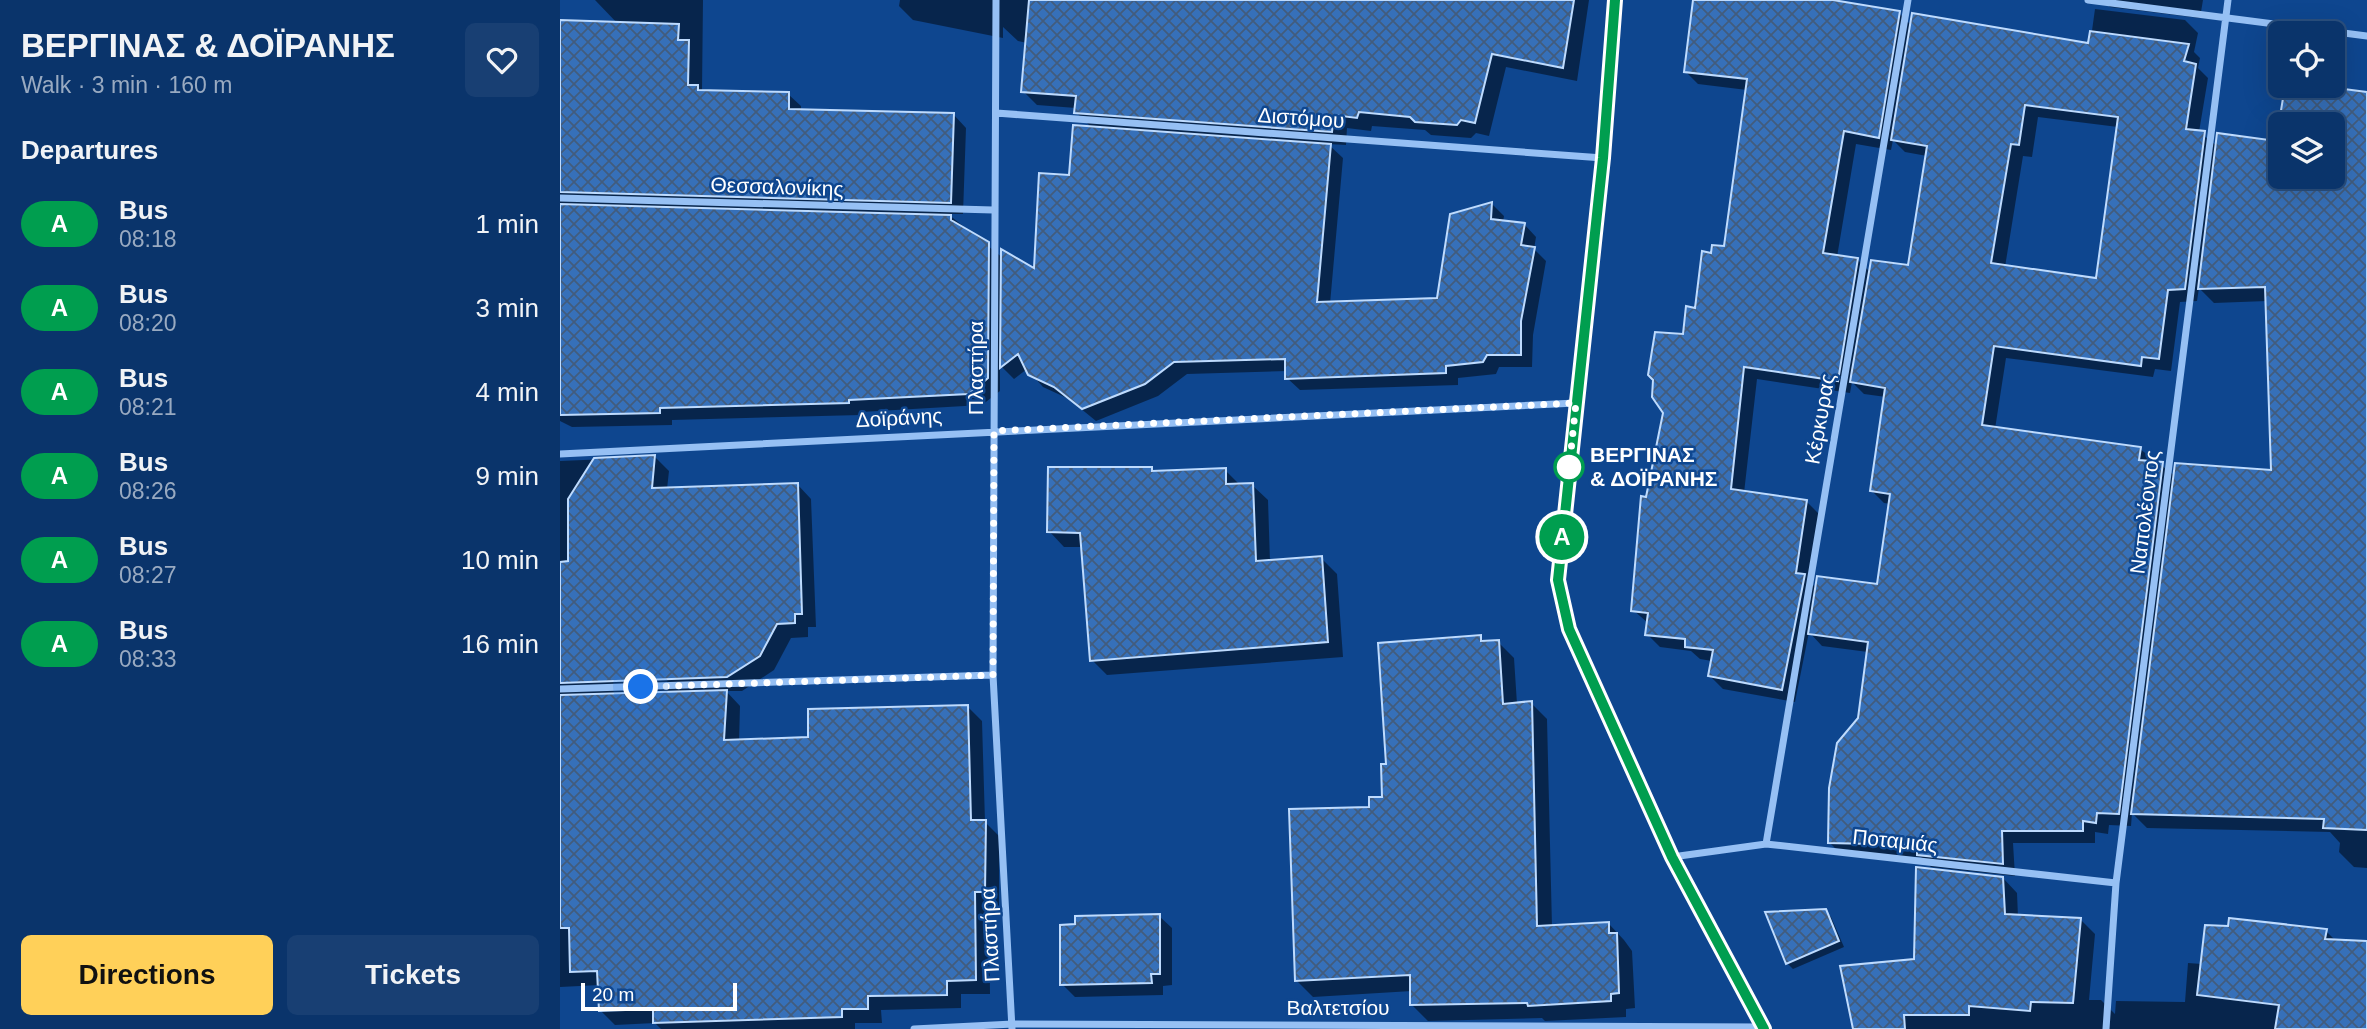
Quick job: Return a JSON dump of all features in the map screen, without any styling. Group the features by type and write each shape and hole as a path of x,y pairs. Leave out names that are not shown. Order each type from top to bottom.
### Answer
{"street":[{"name":"Πλαστήρα","path":"996,0 993,675 1013,1027"},
{"path":"1615,0 1603,158 1558,580 1569,629 1672,857 1764,1028"},
{"name":"Κέρκυρας","path":"1766,844 1908,0"},
{"path":"2088,0 2367,36"},
{"name":"Ναπολέοντος","path":"2106,1029 2116,883 2228,0"},
{"name":"Διστόμου","path":"996,113 1603,158"},
{"name":"Θεσσαλονίκης","path":"560,198 993,210"},
{"name":"Δοϊράνης","path":"560,454 1576,403"},
{"path":"560,689 993,675"},
{"name":"Ποταμιάς","path":"1672,857 1766,844 2116,883"},
{"name":"Βαλτετσίου","path":"914,1029 1764,1028"}],"building":[{"path":"1029,0 1574,0 1563,68 1492,54 1475,123 1461,120 1457,125 1415,122 1410,117 1359,112 1357,118 1334,115 1332,132 1074,113 1076,96 1021,92"},
{"path":"1693,0 1833,0 1900,11 1879,138 1844,131 1823,253 1858,258 1838,381 1744,367 1731,489 1807,500 1796,573 1805,574 1782,690 1708,676 1713,650 1685,647 1685,639 1645,635 1648,613 1631,611 1641,496 1646,497 1663,413 1652,397 1653,380 1648,375 1655,332 1683,334 1686,306 1695,308 1702,251 1711,253 1712,245 1724,246 1747,79 1684,72"},
{"path":"1912,13 2088,43 2090,31 2189,44 2184,61 2196,64 2186,129 2205,131 2185,289 2168,290 2159,359 2142,357 2141,366 1994,346 1982,425 2141,447 2139,460 2163,462 2119,814 2097,813 2096,823 2083,821 2083,831 2002,831 2003,864 1917,855 1917,845 1828,843 1829,788 1837,743 1858,718 1868,642 1808,634 1817,576 1877,584 1890,494 1870,491 1885,388 1850,382 1871,260 1908,265 1927,146 1891,140","holes":["2025,105 2118,117 2096,278 1991,263 2011,144 2019,145"]},
{"path":"560,20 679,24 678,40 689,40 688,85 698,85 698,90 789,92 789,109 954,113 951,203 560,192"},
{"path":"2345,89 2367,92 2367,830 2323,828 2324,819 2131,814 2175,463 2271,470 2265,287 2198,289 2217,133 2268,140 2268,189 2345,189 2345,112 2281,112 2283,98 2345,98"},
{"path":"1073,125 1331,144 1317,302 1437,298 1450,214 1492,202 1491,219 1525,223 1521,245 1535,247 1521,321 1521,355 1487,355 1483,362 1446,366 1446,373 1285,379 1285,359 1174,362 1145,384 1082,409 1054,387 1028,375 1018,354 1000,368 1001,249 1034,268 1039,173 1069,175"},
{"path":"560,204 951,215 951,220 989,242 988,378 969,394 849,400 849,403 660,408 660,413 560,415"},
{"path":"655,455 652,488 798,483 802,614 795,614 795,623 777,624 760,656 727,677 560,683 560,562 568,561 568,499 594,458"},
{"path":"1048,467 1152,467 1152,471 1226,468 1226,484 1253,483 1256,561 1322,556 1328,642 1090,661 1080,533 1047,532"},
{"path":"1481,635 1481,641 1499,640 1503,704 1532,701 1537,926 1609,922 1609,933 1617,933 1619,993 1611,994 1611,1001 1528,1006 1527,1003 1410,1005 1410,975 1295,981 1289,809 1369,807 1369,797 1382,797 1381,764 1386,764 1378,643"},
{"path":"727,690 724,740 808,737 808,709 968,705 971,820 986,820 985,892 975,892 976,980 947,981 947,995 868,996 868,1009 842,1009 842,1017 653,1023 653,1009 599,1011 597,971 570,972 569,928 560,928 560,695"},
{"path":"1916,867 2003,877 2005,914 2081,918 2073,1003 2031,1002 2030,1011 1969,1006 1969,1015 1904,1015 1905,1029 1853,1029 1840,966 1914,959"},
{"path":"1826,909 1839,941 1786,964 1765,912"},
{"path":"1160,914 1160,974 1151,974 1152,983 1060,985 1060,925 1075,924 1075,916"},
{"path":"2229,918 2327,929 2325,939 2367,941 2367,1029 2275,1029 2279,1005 2197,995 2205,925 2228,926"}],"bus line":[{"name":"Α","path":"1615,0 1603,158 1558,580 1569,629 1672,857 1764,1029"}],"place":[{"name":"ΒΕΡΓΙΝΑΣ & ΔΟΪΡΑΝΗΣ","path":"1569,467"}],"route":[{"path":"641,687 993,675 994,431 1576,403 1569,470 1569,467"}]}
